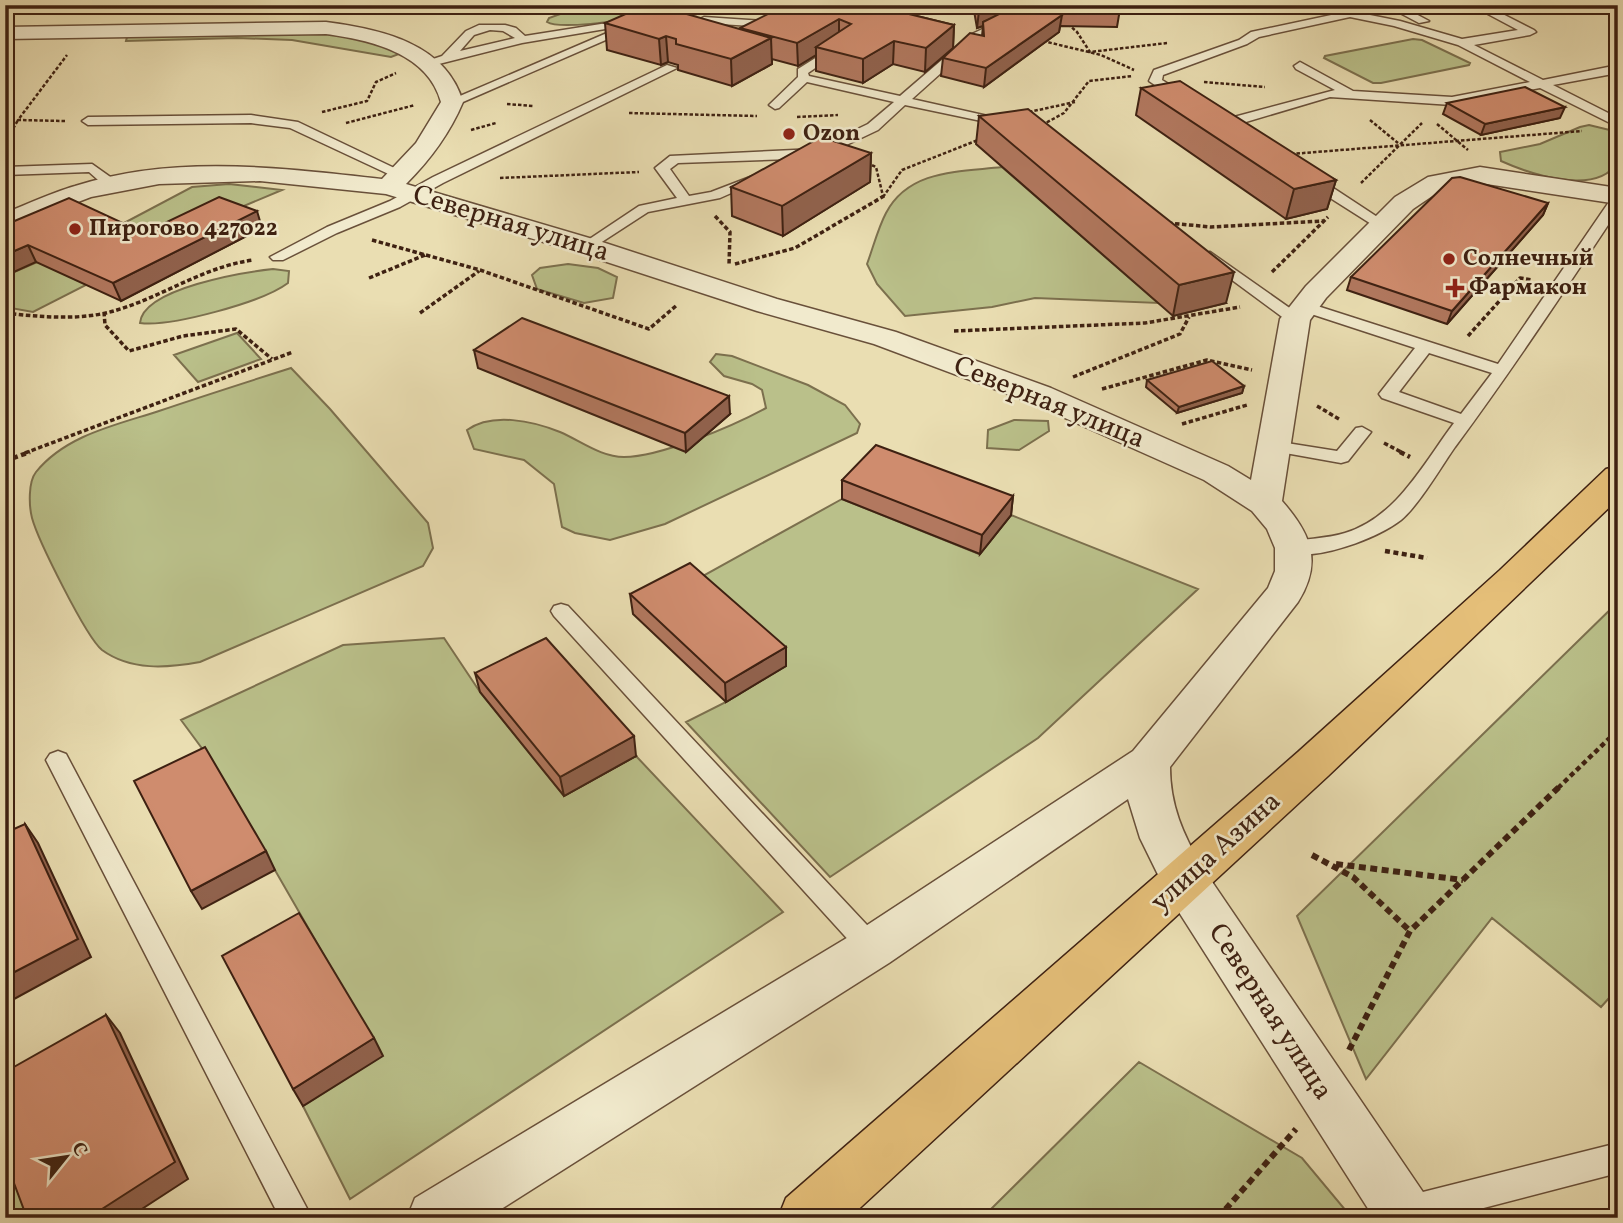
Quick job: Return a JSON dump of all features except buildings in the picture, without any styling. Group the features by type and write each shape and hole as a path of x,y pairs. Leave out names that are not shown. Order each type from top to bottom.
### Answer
{"main road":[{"name":"улица Азина","path":"806,1218 1185,881 1500,592 1618,477"}],"street":[{"path":"5,33 326,27 376,37 436,61 452,102 410,184"},
{"name":"Северная улица","path":"5,222 65,197 111,184 193,173 249,173 410,184 702,284 885,338 1040,395 1216,473 1264,503 1283,525 1293,548"},
{"path":"1264,503 1300,313 1316,292 1404,203 1437,182 1480,175 1618,198"},
{"path":"435,1218 872,948 1148,763 1285,593 1294,571 1293,548"},
{"name":"Северная улица","path":"1148,763 1147,793 1156,827 1185,881 1405,1215"}],"lane":[{"path":"436,61 522,40 743,5"},
{"path":"663,17 767,24 808,5"},
{"path":"586,246 644,209 715,195 824,151 873,127 976,36 1042,5"},
{"path":"1390,5 1465,43 1496,63 1545,84 1618,123"},
{"path":"1190,103 1155,81 1158,73 1243,42 1255,34 1286,26 1361,15 1465,43 1530,32 1476,5"},
{"path":"452,102 648,19"},
{"path":"436,61 458,50 467,35 476,30 502,27 512,30 522,40"},
{"path":"804,78 802,72 842,46"},
{"path":"1300,66 1353,94"},
{"path":"278,257 332,230 395,204 410,184 582,110 671,68"},
{"path":"1244,137 1218,121 1329,93 1452,101 1618,69"},
{"path":"804,78 1027,130"},
{"path":"775,105 804,78"},
{"path":"88,121 251,119 293,125 410,184"},
{"path":"692,200 662,168 675,159 824,151"},
{"path":"1273,156 1381,224"},
{"path":"5,171 92,168 111,184"},
{"path":"1293,548 1339,544 1379,527 1397,513 1502,371 1618,198"},
{"path":"1162,223 1254,290 1300,313 1425,346 1502,371"},
{"path":"1425,346 1388,394 1465,421"},
{"path":"1274,446 1341,457 1362,432"},
{"path":"561,611 872,948"},
{"path":"58,760 297,1218"},
{"path":"1405,1215 1618,1158"}],"path":[{"path":"1065,24 1072,26 1090,52"},
{"path":"990,29 1090,52 1139,72"},
{"path":"5,143 18,120 72,48 59,40 68,32"},
{"path":"293,125 311,114 367,101 376,82 436,61"},
{"path":"473,94 500,103 582,110 758,117"},
{"path":"785,117 891,113"},
{"path":"1428,117 1474,156 1480,175"},
{"path":"18,120 88,121"},
{"path":"332,230 480,270 649,329 729,265 795,248 883,197 902,170 982,139 1027,130"},
{"path":"1273,156 1591,130"},
{"path":"824,151 877,167 883,197"},
{"path":"410,184 664,170"},
{"path":"692,200 730,232 729,265"},
{"path":"1162,223 1211,227 1324,221"},
{"path":"369,278 425,255"},
{"path":"5,313 38,317 115,311 230,262 278,257"},
{"path":"420,313 480,270"},
{"path":"1451,354 1520,278 1539,282"},
{"path":"943,331 1145,323 1239,309 1254,290"},
{"path":"104,312 104,324 129,351 183,336 236,329 273,359"},
{"path":"1040,395 1052,386 1180,334 1189,316"},
{"path":"5,461 293,352"},
{"path":"1094,391 1207,360 1286,386"},
{"path":"1181,424 1286,386"},
{"path":"1218,1218 1325,1097 1410,931 1618,730"},
{"path":"1311,856 1336,864 1463,880"},
{"path":"1336,864 1410,931"}],"green space":[{"path":"703,5 598,23 558,25 547,22 549,18 563,13 593,8"},
{"path":"317,32 387,44 399,54 391,57 292,40 237,38 126,41 127,37"},
{"path":"1413,39 1422,40 1470,63 1373,83 1324,58 1325,56"},
{"path":"1589,125 1618,132 1618,162 1608,173 1595,178 1562,180 1528,172 1501,161 1500,152 1540,144"},
{"path":"1002,167 1158,303 1035,298 992,307 905,316 877,284 867,264 886,213 908,188 922,180 953,172"},
{"path":"229,184 282,190 225,214 33,312 5,307 5,276 109,231 192,187"},
{"path":"568,264 598,268 617,277 613,298 584,303 537,289 532,275 540,268"},
{"path":"273,269 289,271 288,283 259,298 194,317 140,323 145,311 158,300 176,291 219,278"},
{"path":"237,333 261,359 198,382 174,355"},
{"path":"716,354 732,356 808,385 845,405 860,424 857,433 665,524 610,540 575,533 562,527 554,484 524,460 474,449 467,430 488,421 513,420 560,432 591,448 616,456 639,456 657,452 716,431 766,408 762,390 752,384 724,376 710,362"},
{"path":"291,368 428,523 433,548 423,566 200,662 175,666 137,665 113,657 102,650 74,608 36,529 30,501 33,476 48,459 93,433"},
{"path":"1014,420 1048,421 1049,431 1019,450 987,448 988,430"},
{"path":"842,499 979,554 1011,515 1198,589 1038,738 830,877 686,722 726,702 692,582"},
{"path":"1618,602 1618,988 1601,1007 1492,918 1366,1079 1297,916"},
{"path":"444,638 480,692 564,796 636,756 783,912 350,1199 303,1106 382,1056 215,766 181,720 343,645"},
{"path":"1139,1062 1302,1158 1352,1218 982,1218"},
{"path":"5,1131 38,1218 5,1218"}],"place":[{"name":"Ozon","path":"789,134"},
{"name":"Пирогово 427022","path":"75,229"},
{"name":"Солнечный","path":"1449,259"},
{"name":"Фармакон","path":"1455,288"}]}
